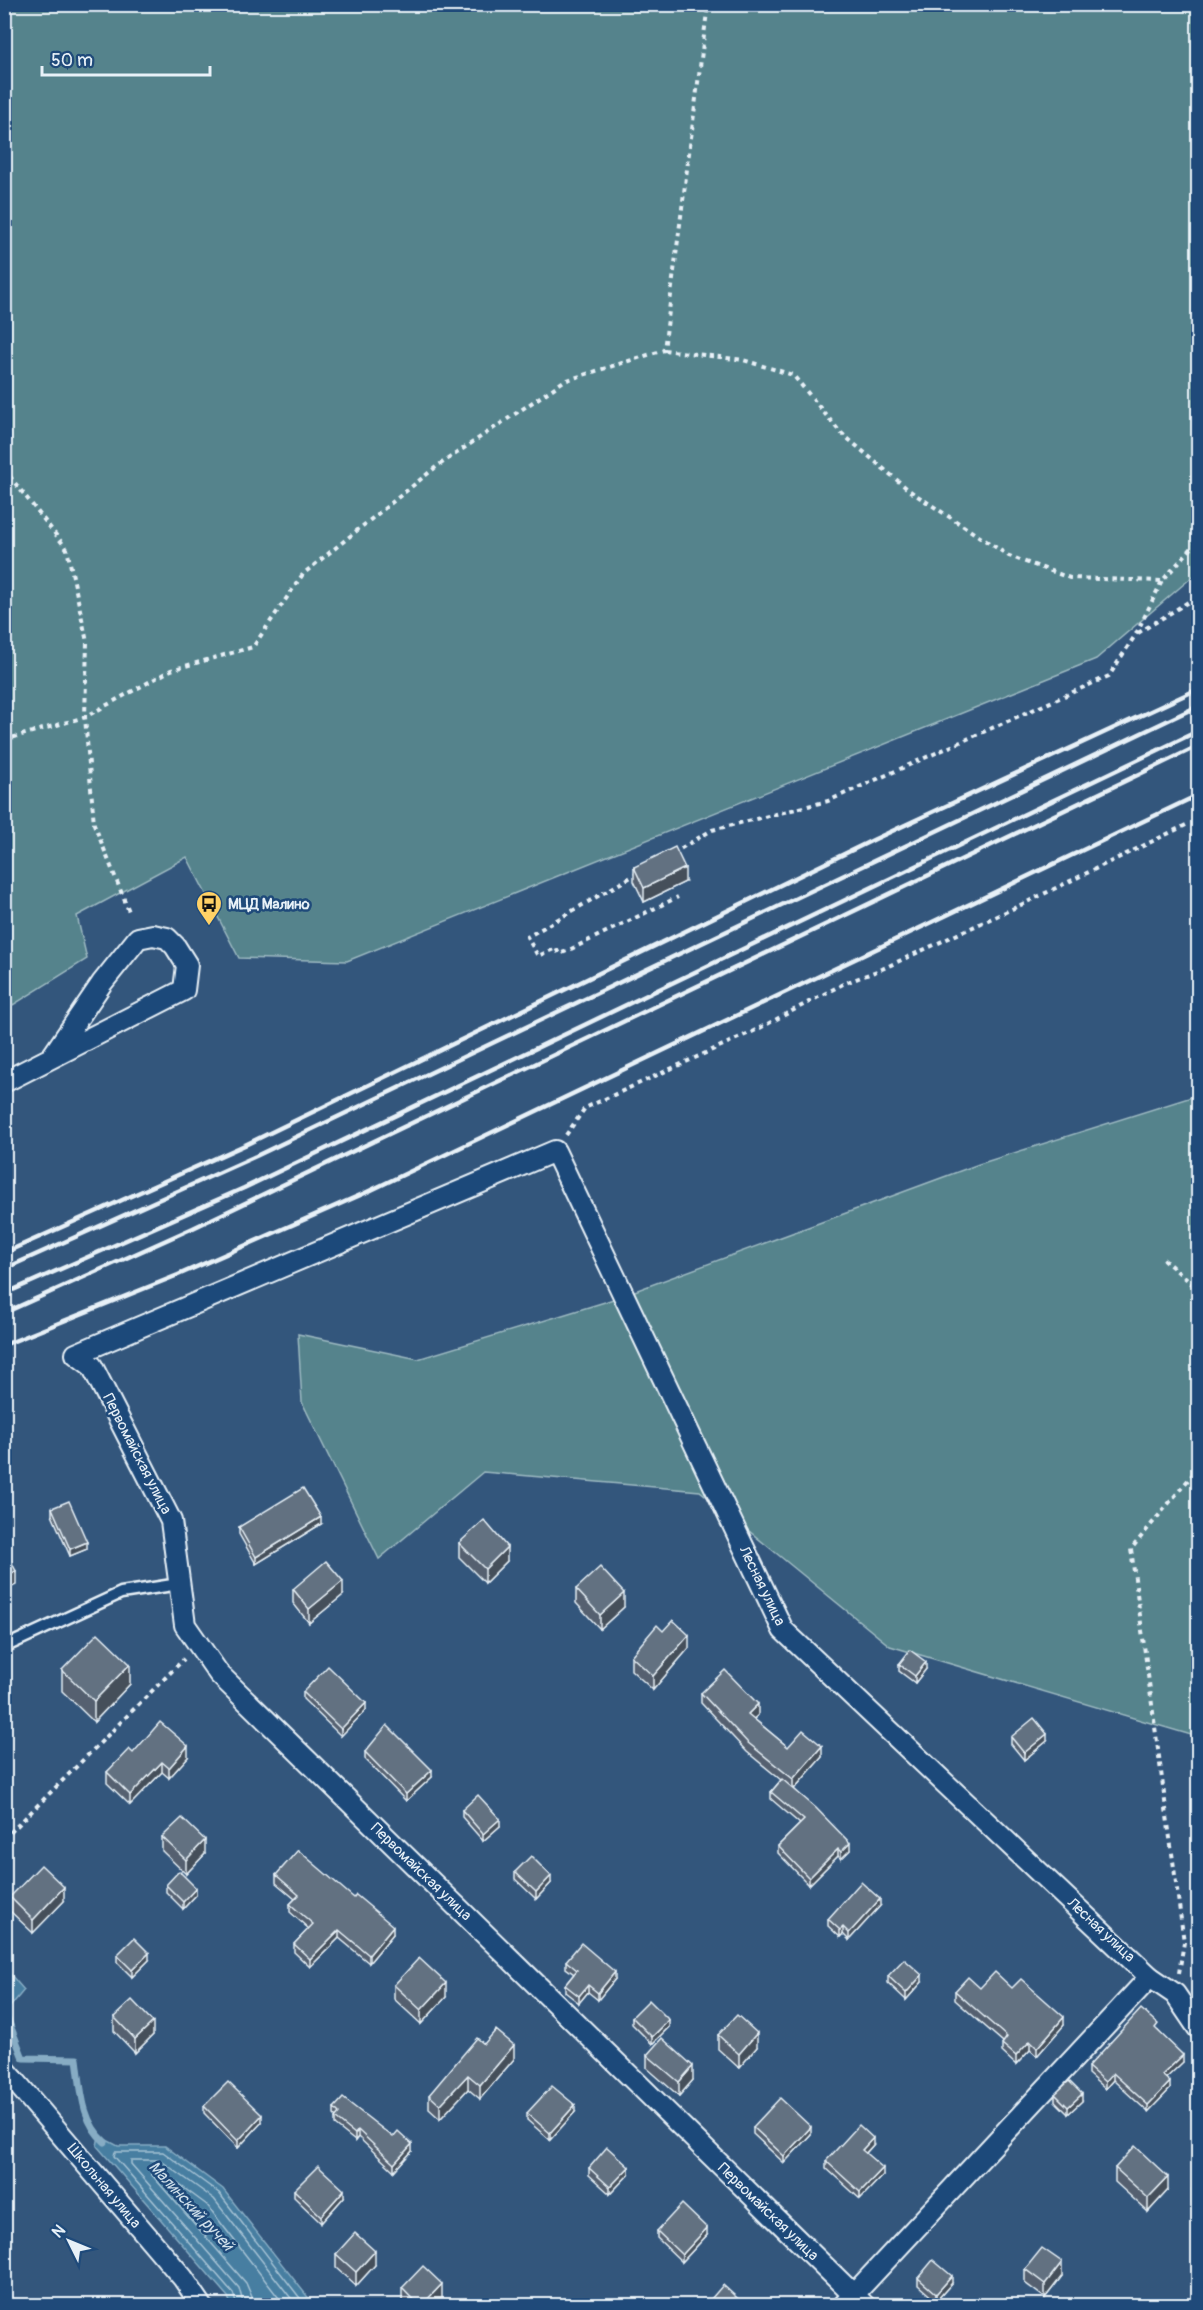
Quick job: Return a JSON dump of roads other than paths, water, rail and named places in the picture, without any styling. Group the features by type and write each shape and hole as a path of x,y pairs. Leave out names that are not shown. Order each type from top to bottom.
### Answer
{"street":[{"path":"4,1082 51,1058 184,990 187,965 175,946 167,938 153,935 138,938 102,983 51,1058"},
{"name":"Первомайская улица","path":"555,1151 76,1354 92,1366 171,1521 185,1625 219,1674 854,2302"},
{"name":"Лесная улица","path":"555,1151 783,1630 1150,1977 1175,1994 1198,2028"},
{"path":"854,2302 1150,1977"},
{"name":"Школьная улица","path":"4,2068 183,2278 202,2306"}],"lane":[{"path":"4,1647 121,1593 179,1584"}],"water":[{"path":"4,1967 24,1990 5,2013 4,2013"},
{"path":"99,2136 118,2146 165,2146 223,2189 314,2305 231,2305 228,2297 97,2146"}],"waterway":[{"name":"Малинский ручей","path":"4,2010 23,2058 77,2059 81,2092 87,2114 91,2125 105,2142"}],"railway":[{"path":"4,1253 247,1144 875,839 1198,689"},
{"path":"4,1269 256,1156 1198,706"},
{"path":"4,1294 244,1188 1198,731"},
{"path":"4,1313 193,1228 1198,746"},
{"path":"4,1345 178,1275 365,1193 1198,795"}],"place":[{"name":"МЦД Малино","path":"209,927"}]}
